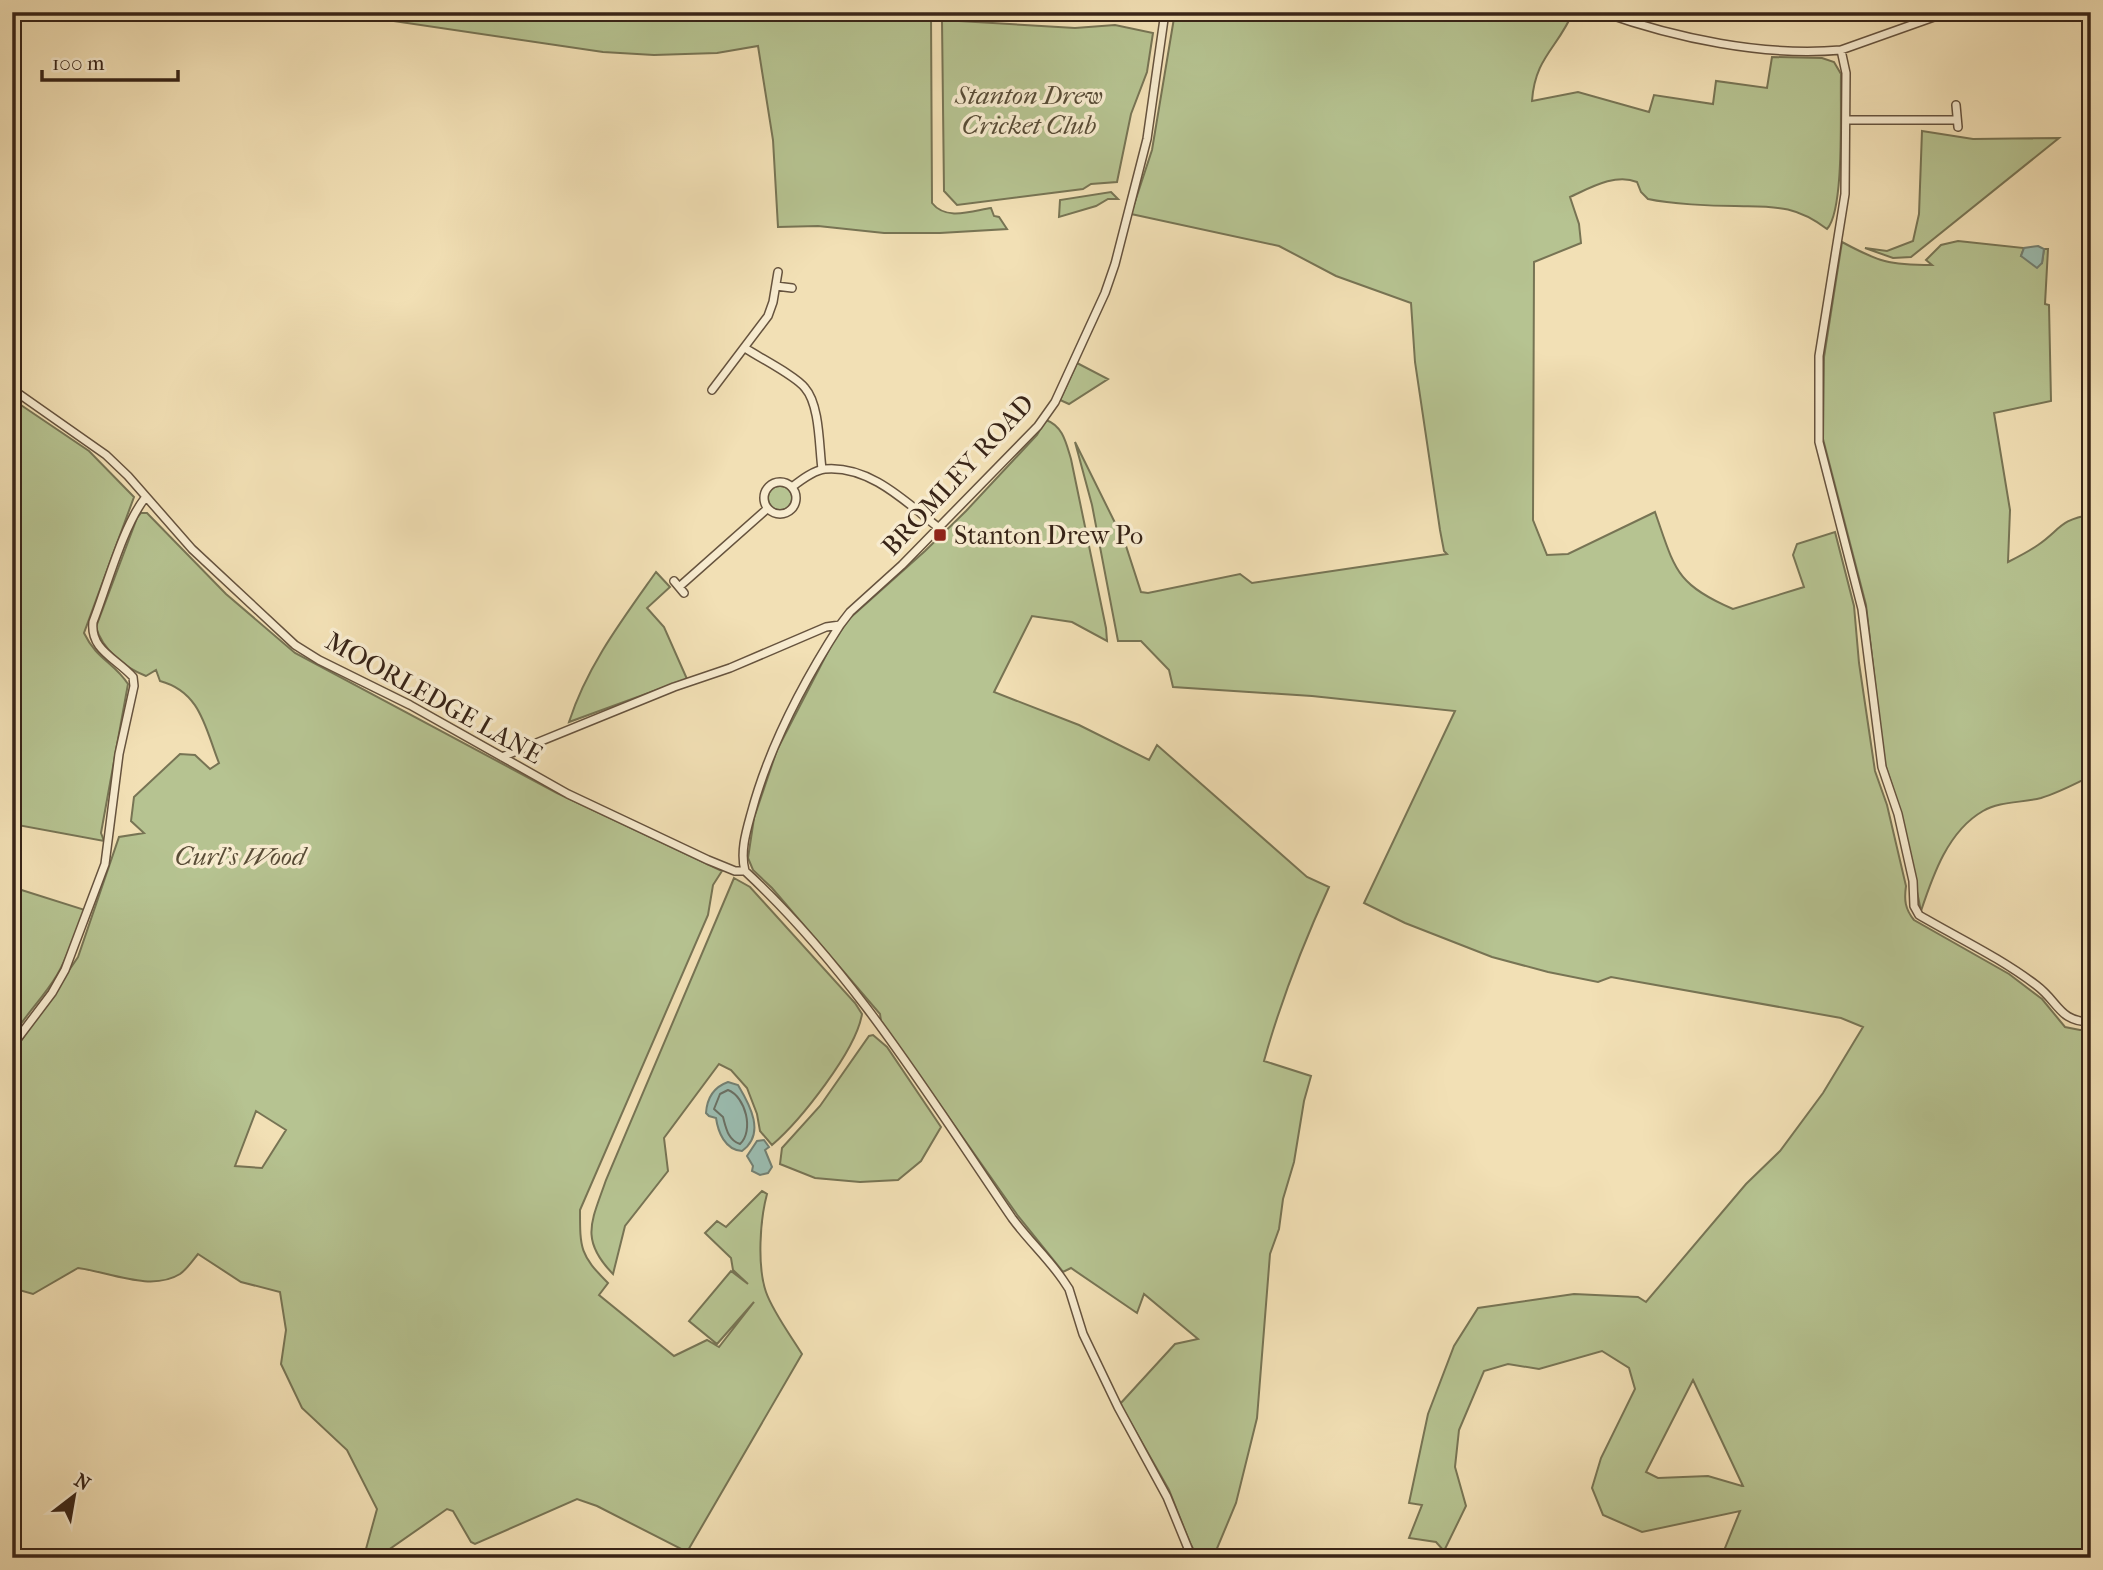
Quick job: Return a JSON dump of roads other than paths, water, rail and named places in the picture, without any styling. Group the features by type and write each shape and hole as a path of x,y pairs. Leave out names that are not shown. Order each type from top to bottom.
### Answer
{"street":[{"name":"BROMLEY ROAD","path":"745,871 743,862 747,828 769,753 840,625 850,612 939,528 1050,411 1101,304 1115,264 1147,139 1165,12"},
{"path":"1602,12 1671,33 1779,51 1841,50 1948,12"},
{"path":"2084,12 2091,16"},
{"path":"1841,50 1846,73 1845,194 1819,356 1819,442 1862,609 1882,767 1898,814 1913,881 1914,906 1919,915 1988,952 2038,986 2067,1018 2076,1022 2091,1022"},
{"path":"1847,120 1957,123 1956,105"},
{"path":"712,390 768,316 778,272"},
{"path":"776,286 792,288"},
{"path":"745,348 797,379 806,388 815,410 822,469"},
{"name":"MOORLEDGE LANE","path":"12,388 106,455 128,476 192,550 295,645 568,794 735,871 745,871"},
{"path":"792,487 822,469 850,472 876,482 939,528"},
{"path":"782,482 792,487 796,498 792,509 778,515 767,509 763,498 770,485 782,482"},
{"path":"12,1046 52,993 65,970 105,864 120,754 134,686 132,677 97,644 92,633 93,622 137,508 145,498"},
{"path":"679,587 767,509"},
{"name":"BROMLEY ROAD","path":"502,757 674,687 730,668 826,627 840,625"},
{"path":"745,871 780,904 847,981 950,1123 1015,1221 1069,1289 1083,1334 1118,1407 1167,1497 1192,1558"}],"water":[{"path":"2038,246 2044,249 2042,263 2037,268 2021,256 2024,248"},
{"path":"728,1082 738,1085 754,1119 753,1136 742,1151 727,1144 716,1118 706,1113 712,1094"},
{"path":"764,1140 769,1147 765,1150 772,1167 768,1173 760,1175 752,1171 753,1166 747,1156 757,1141"}],"place":[{"name":"Stanton Drew Po","path":"940,535"}],"park label":[{"name":"Stanton Drew Cricket Club","path":"1029,110"},
{"name":"Curl's Wood","path":"240,856"}]}
